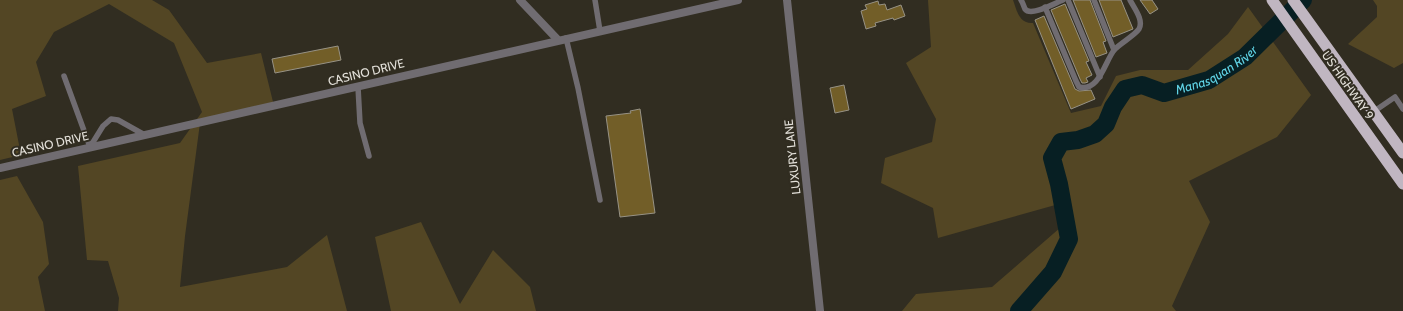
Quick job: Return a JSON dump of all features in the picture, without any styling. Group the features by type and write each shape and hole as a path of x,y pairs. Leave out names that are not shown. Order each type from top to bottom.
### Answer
{"highway":[{"name":"US HIGHWAY 9","path":"1272,0 1403,184"},
{"name":"US HIGHWAY 9","path":"1293,0 1403,153"}],"street":[{"path":"520,0 558,40"},
{"name":"CASINO DRIVE","path":"0,168 143,134 358,87 566,38 738,0"},
{"name":"LUXURY LANE","path":"787,0 820,311"}],"lane":[{"path":"595,0 600,31"},
{"path":"1021,0 1025,9 1029,12 1045,8 1062,0"},
{"path":"1068,0 1100,77"},
{"path":"1094,0 1114,50"},
{"path":"1045,8 1079,86 1083,88 1091,85 1100,77 1114,50 1139,29 1140,22 1130,0"},
{"path":"566,38 578,88 600,200"},
{"path":"64,76 90,147"},
{"path":"358,87 360,123 369,156"},
{"path":"1373,112 1395,97 1403,109"},
{"path":"90,147 103,126 111,118 118,120 143,134"}],"shaded area":[{"path":"0,0 152,0 169,10 207,63 261,53 274,106 200,123 185,236 180,287 287,267 327,235 347,311 118,311 119,298 108,261 87,260 78,166 180,143 202,112 174,43 109,4 54,32 36,62 46,96 12,109 21,155 0,160"},
{"path":"928,0 1013,0 1019,16 1028,23 1033,23 1071,113 1101,106 1116,76 1140,70 1188,70 1228,34 1248,7 1311,95 1277,137 1189,181 1210,222 1172,306 1176,311 902,311 916,294 992,287 1061,227 1066,202 938,238 933,208 881,183 885,158 932,142 936,119 906,63 931,47"},
{"path":"1373,0 1403,0 1403,63 1394,68 1348,44 1377,17 1377,6"},
{"path":"17,176 43,222 49,264 38,277 45,311 0,311 0,180"},
{"path":"421,222 460,304 493,250 530,287 536,311 391,311 375,237"}],"building":[{"path":"1073,0 1090,0 1106,41 1103,42 1107,53 1096,57"},
{"path":"1099,0 1121,0 1133,29 1113,37"},
{"path":"1140,0 1152,0 1158,9 1150,14"},
{"path":"878,1 879,5 885,4 887,10 901,5 905,16 894,20 893,18 875,23 876,26 866,29 861,11 867,9 865,5"},
{"path":"1065,4 1089,61 1086,62 1092,75 1086,78 1088,82 1085,83 1082,83 1080,79 1051,10"},
{"path":"1044,16 1075,89 1079,91 1091,90 1095,99 1071,109 1035,20"},
{"path":"338,46 341,60 275,73 272,59"},
{"path":"844,85 849,110 835,113 830,88"},
{"path":"640,109 655,213 620,217 606,116 631,113 630,111"}],"waterway":[{"name":"Manasquan River","path":"1019,311 1053,272 1069,239 1059,184 1052,158 1061,142 1078,140 1095,134 1106,124 1113,107 1125,89 1142,85 1164,93 1209,80 1245,57 1303,0"}]}
